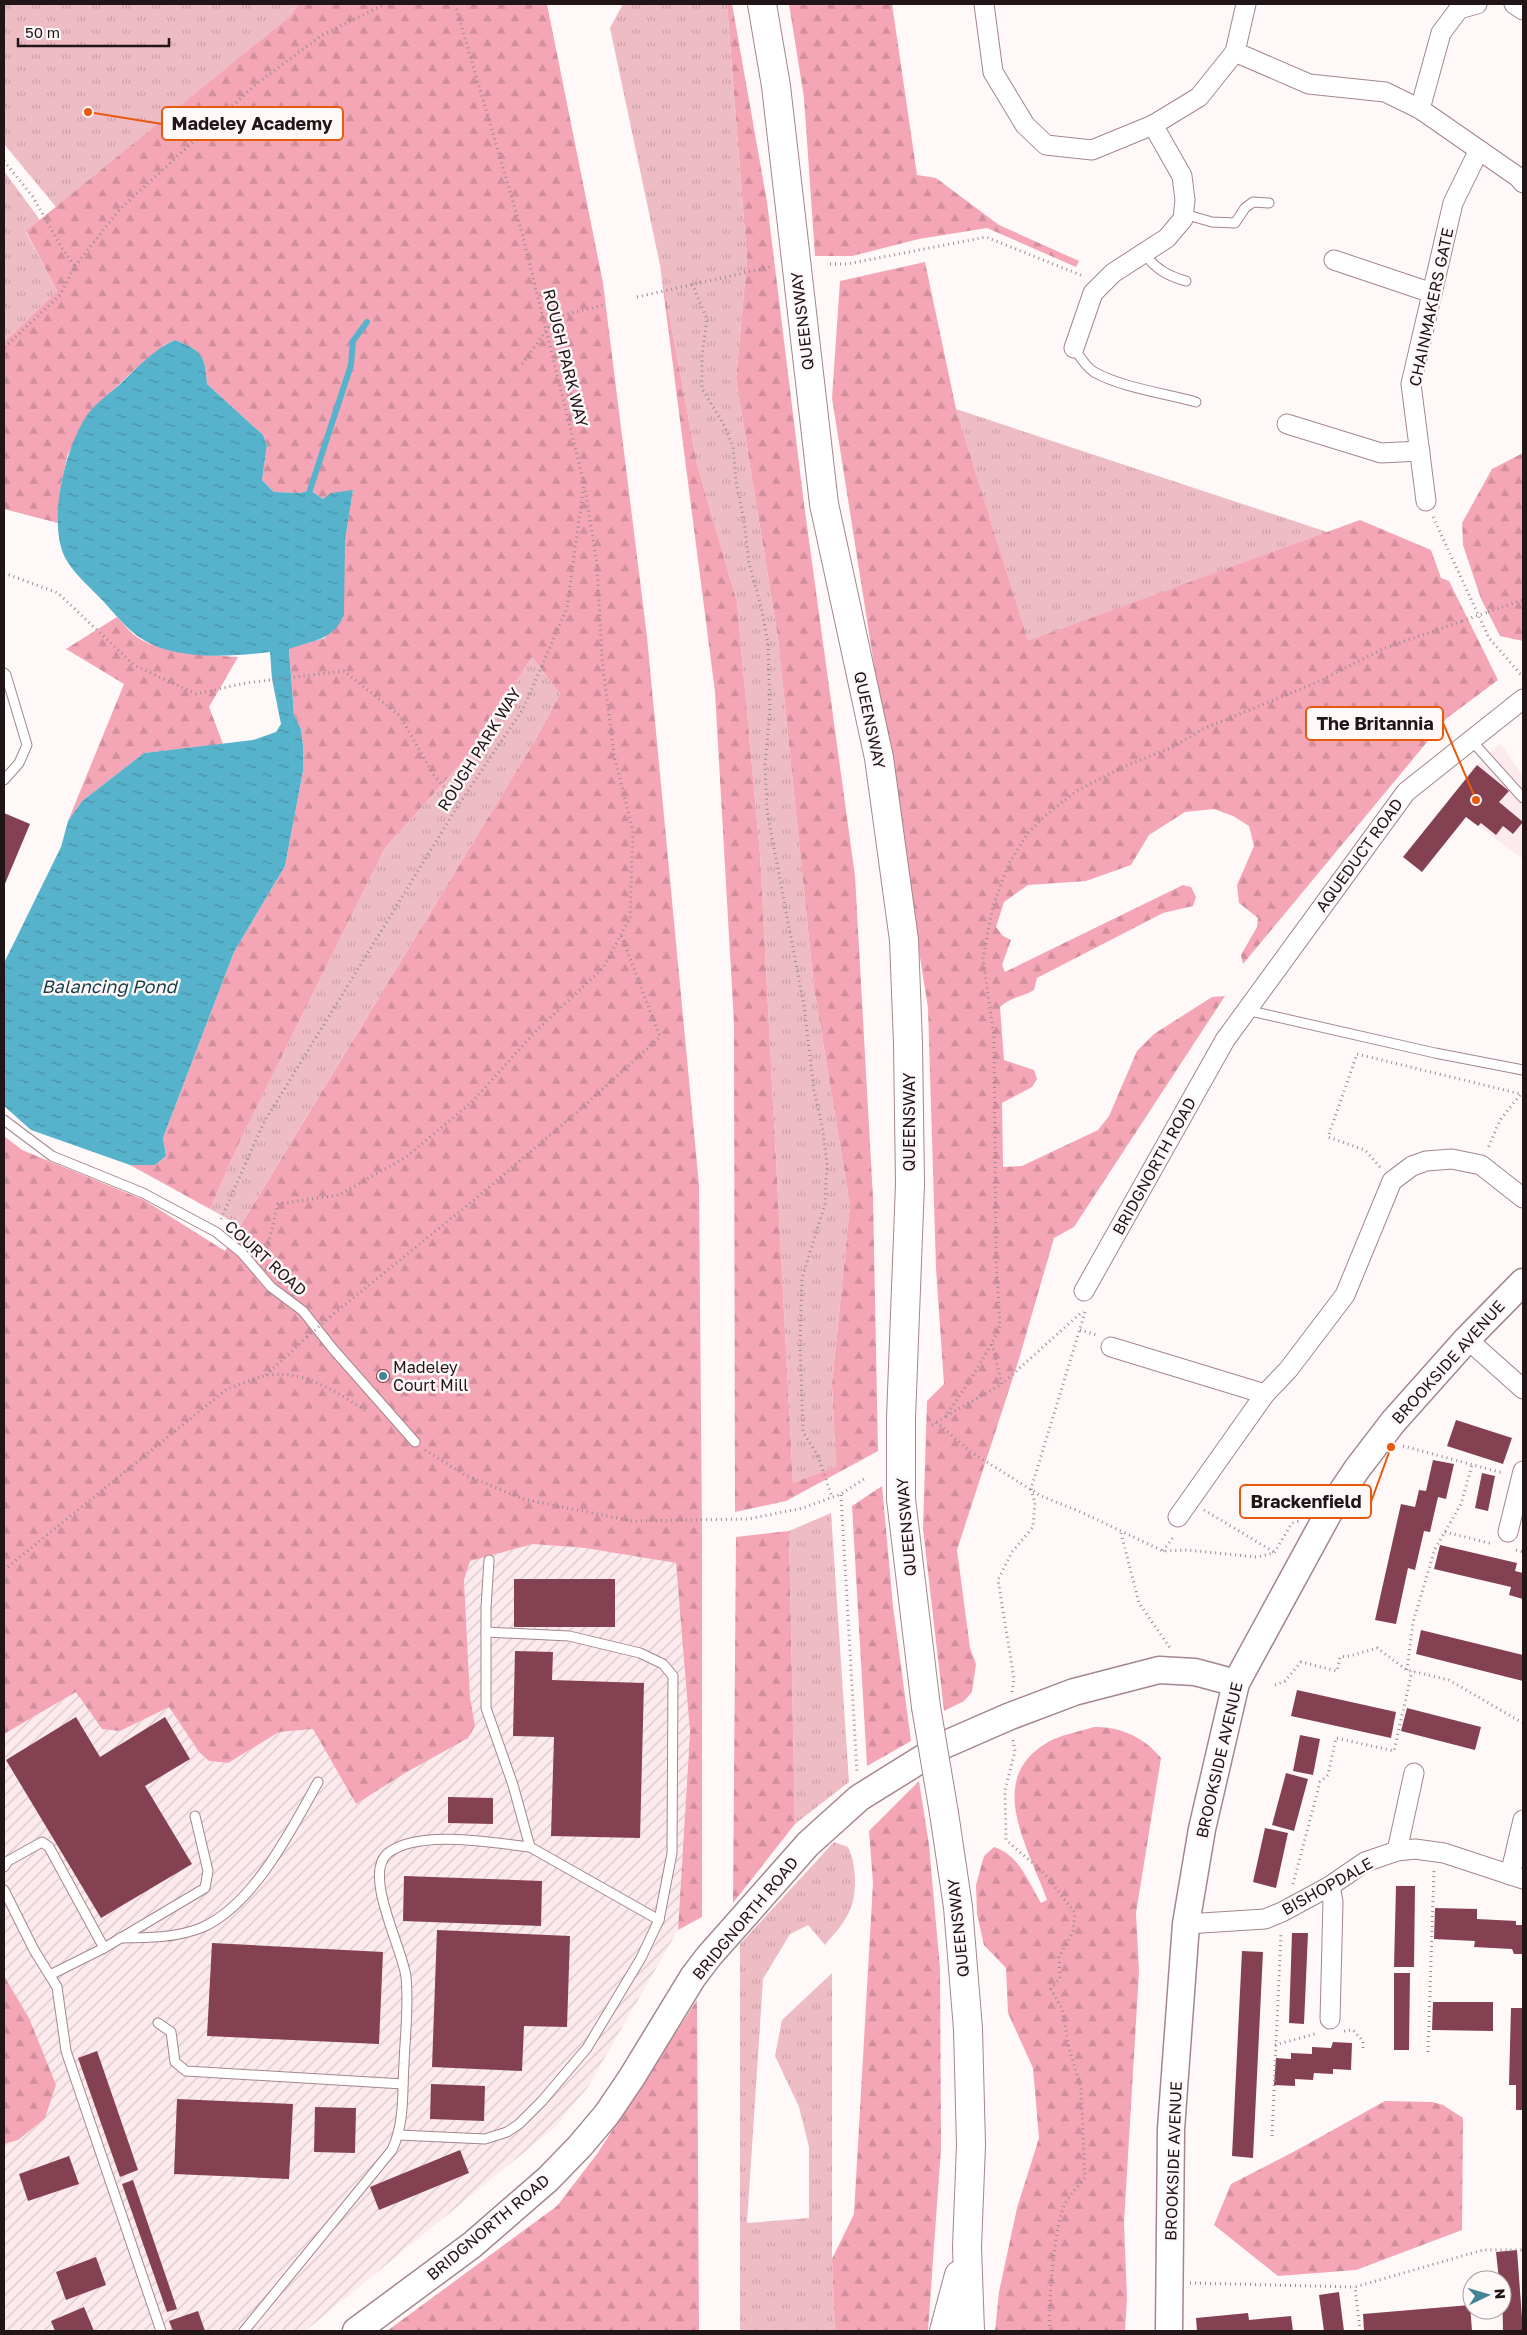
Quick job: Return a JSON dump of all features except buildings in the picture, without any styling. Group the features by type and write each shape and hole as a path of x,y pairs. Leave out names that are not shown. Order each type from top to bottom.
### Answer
{"main road":[{"name":"QUEENSWAY","path":"762,4 776,86 824,504 878,758 904,940 910,1184 901,1418 901,1499 926,1707 958,1908 968,2029 971,2145 966,2247 970,2331"},
{"name":"QUEENSWAY","path":"944,2331 966,2247"}],"street":[{"path":"984,4 993,72 1026,125 1046,145 1092,150 1153,125 1199,97 1235,52 1246,4"},
{"path":"1420,109 1441,33 1459,9 1477,4"},
{"path":"1514,4 1523,10"},
{"path":"1235,52 1309,84 1385,92 1420,109 1518,177 1523,183"},
{"path":"1074,348 1093,293 1113,273 1168,238 1183,219 1185,200 1182,176 1153,125"},
{"name":"CHAINMAKERS GATE","path":"1426,501 1411,384 1453,203 1479,150"},
{"path":"1334,260 1432,293"},
{"path":"1287,424 1380,453 1420,452"},
{"name":"AQUEDUCT ROAD","path":"1225,1040 1406,792 1523,699"},
{"name":"BRIDGNORTH ROAD","path":"1085,1299 1225,1040"},
{"path":"1178,1517 1266,1394 1288,1370 1345,1295 1392,1181 1412,1166 1426,1161 1452,1158 1481,1165 1523,1198"},
{"name":"BROOKSIDE AVENUE","path":"1169,2331 1171,2128 1186,1924 1202,1829 1236,1683 1333,1505 1356,1469 1393,1422 1467,1339 1523,1282"},
{"path":"1467,1339 1523,1389"},
{"path":"1111,1347 1266,1394"},
{"path":"1504,1541 1522,1474"},
{"name":"BRIDGNORTH ROAD","path":"356,2331 472,2245 548,2179 580,2146 607,2114 693,1978 709,1956 808,1844 859,1798 905,1768 944,1746 1008,1717 1074,1692 1118,1679 1159,1670 1186,1671 1236,1683"},
{"path":"1397,1851 1414,1774"},
{"path":"1517,1877 1523,1820"},
{"name":"BISHOPDALE","path":"1186,1924 1265,1918 1282,1912 1330,1886 1365,1862 1397,1851 1415,1849 1444,1853 1517,1877"},
{"path":"1330,1886 1333,1902 1330,2019"}],"lane":[{"path":"1184,214 1212,222 1235,224 1245,208 1253,202 1269,203"},
{"path":"1144,253 1152,265 1163,273 1186,281"},
{"path":"1074,348 1083,362 1094,372 1115,381 1196,402"},
{"path":"4,673 6,674 27,745 20,763 4,780"},
{"path":"1471,740 1523,798"},
{"path":"1246,1010 1435,1053 1523,1070"},
{"name":"COURT ROAD","path":"4,1120 52,1156 143,1193 216,1232 242,1253 271,1287 302,1311 415,1442"},
{"path":"489,1560 486,1632 486,1708 513,1785 530,1847"},
{"path":"399,2135 485,2139 506,2132 519,2124 542,2101 587,2048 641,1958 659,1920 672,1853 673,1676 663,1664 640,1653 570,1636 486,1632"},
{"path":"120,1938 150,1938 202,1927 234,1907 285,1840 318,1782"},
{"path":"50,1975 104,1948 205,1888 208,1871 195,1816"},
{"path":"244,2331 392,2150 399,2135 402,2119 406,1976 400,1950 386,1914 380,1890 380,1873 386,1855 400,1846 416,1841 476,1842 530,1847 659,1920"},
{"path":"4,1867 8,1861 42,1842 49,1847 104,1948"},
{"path":"4,1890 34,1950 57,1987 66,2051 162,2331"},
{"path":"158,2023 171,2032 175,2062 186,2071 403,2084"}],"path":[{"path":"4,348 60,295 75,266 120,210 255,85 322,35 385,4"},
{"name":"ROUGH PARK WAY","path":"216,1232 263,1124 459,804 523,709 567,608 584,483 521,229 455,4"},
{"path":"4,161 33,197 63,250 75,266"},
{"path":"830,264 847,264 986,237 1102,284"},
{"path":"637,297 770,267"},
{"path":"692,284 707,319 702,355 702,389 723,423 733,446 736,482 744,520 749,563 762,606 768,644 770,711 765,763 767,811 804,1006 814,1090 823,1131 827,1164 825,1204 802,1278 800,1344 803,1432 818,1456 832,1497"},
{"path":"522,364 556,317 603,305"},
{"path":"261,1275 278,1204 339,1194 406,1157 471,1103 537,1030 603,968 630,918 633,831 614,755 602,659 597,565 584,483"},
{"path":"1426,501 1488,638 1523,676"},
{"path":"4,573 58,593 134,665 196,694 246,683 344,671 400,716 433,774 459,804"},
{"path":"945,1417 992,1343 1000,1326 996,1258 994,1038 983,958 993,906 1009,863 1028,833 1046,814 1078,790 1123,767 1174,747 1203,729 1313,684 1385,648 1523,600"},
{"path":"265,1376 306,1337 511,1168 660,1037 621,935"},
{"path":"1392,1181 1366,1150 1328,1137 1357,1054 1522,1094 1500,1120 1481,1165"},
{"path":"932,1425 1002,1384 1085,1299"},
{"path":"1050,2331 1049,2317 1057,2233 1065,2202 1086,2178 1081,2088 1069,2048 1062,2009 1051,1989 1060,1978 1059,1957 1073,1932 1075,1913 1044,1873 1006,1840 1005,1790 1015,1751 1008,1717 1014,1679 998,1580 1012,1552 1033,1527 1035,1503 1031,1490 1085,1299"},
{"path":"992,1343 1002,1384"},
{"path":"4,1570 227,1389 265,1376 292,1376 326,1386 374,1416"},
{"path":"936,1422 971,1452 1031,1490"},
{"path":"415,1442 465,1475 523,1498 632,1521 748,1519 802,1508 840,1494 864,1479"},
{"path":"1403,1446 1455,1458 1472,1465 1522,1474"},
{"path":"1406,1670 1413,1622 1435,1549 1461,1504 1472,1465"},
{"path":"840,1494 859,1798"},
{"path":"1190,1501 1274,1553"},
{"path":"1445,1532 1504,1541 1523,1552"},
{"path":"1121,1533 1138,1603 1186,1671"},
{"path":"1275,1685 1285,1681 1302,1662 1337,1671 1340,1657 1377,1648 1406,1670 1449,1680 1523,1723"},
{"path":"1428,2052 1435,1852"},
{"path":"1189,2283 1355,2287 1483,2250 1523,2250"},
{"path":"1355,2287 1360,2331"}],"shaded area":[{"path":"1500,743 1523,776 1523,859 1461,813 1463,810 1449,799 1477,765"},
{"path":"533,1544 585,1548 676,1563 690,1733 678,1930 588,2087 554,2128 305,2331 4,2331 4,2144 18,2140 29,2018 4,1976 4,1734 76,1692 120,1731 169,1707 199,1752 209,1761 228,1763 279,1732 313,1729 356,1804 475,1726 470,1698 464,1580 470,1561"}],"green space":[{"path":"4,4 299,4 289,17 56,207 4,144"},
{"path":"299,4 547,4 603,283 647,637 699,1185 702,1534 702,1917 678,1930 690,1733 676,1563 585,1548 533,1544 470,1561 464,1580 470,1698 475,1726 468,1738 405,1773 356,1804 313,1729 279,1732 228,1763 209,1761 199,1752 169,1707 120,1731 102,1729 76,1692 4,1734 4,1136 22,1150 144,1200 225,1251 538,735 560,694 532,657 472,751 385,848 240,1141 210,1209 130,1165 155,1165 166,1156 163,1138 234,952 285,866 303,771 303,746 301,729 294,715 289,648 325,638 345,541 353,490 323,499 310,490 300,493 274,492 262,480 267,445 263,435 207,384 205,367 197,351 175,340 166,344 133,371 91,411 68,454 61,484 58,523 4,509 4,342 57,291 26,231 289,17"},
{"path":"623,4 727,4 747,259 736,379 778,638 814,988 850,1205 832,1384 836,1466 793,1483 760,854 737,602 697,464 660,265 610,28"},
{"path":"727,4 732,4 767,202 804,504 855,876 873,1198 878,1451 786,1501 735,1512 734,1023 715,692 660,265 697,464 737,602 760,854 793,1483 836,1466 832,1384 850,1205 814,988 778,638 736,379 747,259"},
{"path":"789,4 892,4 917,175 936,178 999,225 1079,261 1076,267 987,228 919,239 852,256 815,256 804,98"},
{"path":"4,171 40,220 26,232 57,291 4,342"},
{"path":"925,262 956,409 1028,641 1360,520 1431,550 1441,578 1449,581 1498,680 1447,718 1243,964 1241,955 1257,927 1258,918 1239,903 1237,885 1254,846 1249,826 1233,816 1214,809 1185,812 1149,835 1131,865 1086,881 1028,885 1004,902 996,927 1003,936 1011,940 1002,965 1005,972 1183,885 1191,887 1196,897 1193,906 1163,913 1037,978 1034,990 1008,1001 1000,1007 1004,1060 1034,1070 1037,1079 1032,1087 1002,1103 1003,1167 1022,1166 1098,1130 1109,1116 1137,1051 1154,1034 1212,997 1225,996 1074,1227 1054,1238 1019,1359 957,1550 970,1648 976,1664 972,1692 964,1701 944,1711 923,1529 927,1401 944,1384 936,1268 928,1008 832,398 840,281"},
{"path":"956,409 1327,532 1028,642"},
{"path":"1523,453 1523,641 1500,636 1481,599 1463,545 1462,523 1492,469"},
{"path":"117,617 133,634 155,646 183,652 238,657 209,707 223,744 144,753 82,801 68,821 124,684 66,649"},
{"path":"532,657 560,694 538,735 240,1226 210,1209 240,1141 385,848 472,751"},
{"path":"882,1486 893,1606 911,1741 867,1766 852,1506"},
{"path":"831,1513 849,1782 795,1824 789,1531"},
{"path":"789,1531 795,1824 733,1903 736,1537"},
{"path":"1094,1727 1122,1731 1140,1739 1161,1758 1136,1913 1139,1971 1124,2223 1127,2298 1125,2331 995,2331 999,2292 1017,2208 1039,2138 1033,2068 1008,2013 1006,1968 984,1945 977,1914 976,1885 984,1856 994,1847 1003,1851 1016,1862 1041,1903 1047,1900 1022,1835 1016,1813 1015,1792 1019,1772 1032,1754 1054,1739"},
{"path":"919,1781 929,1845 940,1968 941,2148 928,2331 835,2331 832,2259 854,2214 873,1883 869,1831"},
{"path":"834,1842 848,1847 851,1854 855,1872 855,1891 851,1909 840,1927 825,1945 808,1925 790,1934 763,1979 747,2223 809,2218 809,2147 799,2107 775,2056 782,2020 832,1973 832,2259 835,2331 740,2331 740,1944"},
{"path":"4,1976 29,2018 56,2085 45,2118 18,2140 4,2144"},
{"path":"697,2000 699,2331 387,2331 557,2206 597,2154"},
{"path":"1385,2101 1432,2102 1443,2105 1463,2118 1462,2230 1356,2270 1278,2276 1214,2225 1231,2184"}],"water":[{"name":"Balancing Pond","path":"175,340 197,351 205,367 207,384 263,435 267,445 262,480 274,492 300,493 310,490 323,499 331,493 353,490 345,541 344,615 339,624 328,635 289,649 294,715 301,729 303,746 303,771 285,866 234,952 163,1138 166,1156 155,1165 130,1165 31,1130 4,1106 4,963 61,847 68,821 82,801 144,753 253,740 276,732 281,724 272,679 270,652 230,655 190,654 164,649 145,641 123,623 79,577 67,561 61,546 58,527 58,506 61,484 74,441 82,424 94,407 146,360"}],"waterway":[{"path":"310,490 351,365 353,341 367,322"}],"place":[{"name":"Madeley Academy","path":"88,112"},
{"name":"The Britannia","path":"1476,800"},
{"name":"Madeley Court Mill","path":"383,1376"},
{"name":"Brackenfield","path":"1391,1447"}]}
